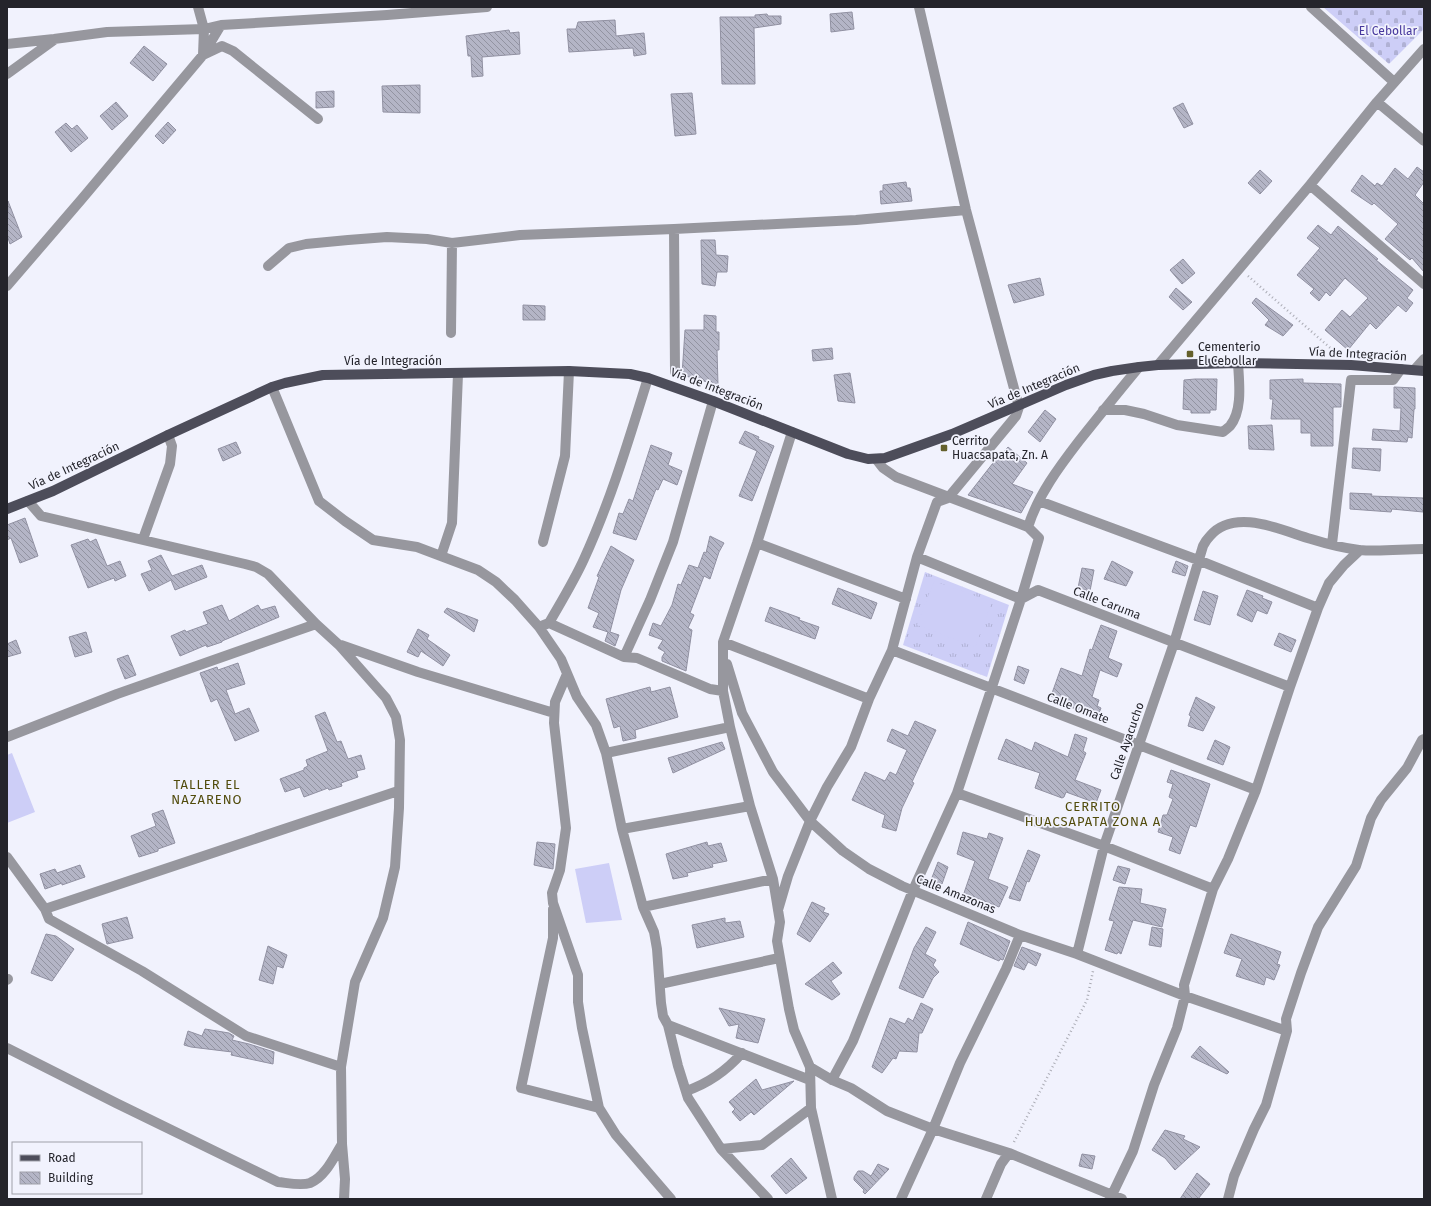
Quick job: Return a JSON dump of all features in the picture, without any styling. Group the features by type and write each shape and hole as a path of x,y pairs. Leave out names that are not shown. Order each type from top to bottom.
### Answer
{"main road":[{"name":"Vía de Integración","path":"7,509 53,491 168,435 272,387 323,374 569,372 630,374 648,378 713,401 858,457 876,459 898,454 952,434 1066,385 1094,375 1112,371 1158,364 1238,363 1351,365 1424,371"}],"street":[{"path":"198,7 204,28 203,55"},
{"path":"7,44 107,32 204,28 221,25 387,15 487,7"},
{"path":"778,910 788,876 810,821 827,787 851,747 869,700 892,650 917,557 937,502 948,498 1016,416 1019,406 966,210 919,7"},
{"path":"1311,7 1394,82"},
{"path":"7,286 203,55 221,25"},
{"path":"7,74 54,39"},
{"path":"203,55 222,46 232,51 318,119"},
{"path":"1158,364 1240,269 1377,102 1424,49"},
{"path":"1377,102 1424,142"},
{"path":"1310,185 1424,284"},
{"path":"268,266 289,248 306,244 387,237 452,243 520,235 674,230 856,220 966,210"},
{"path":"674,230 675,372"},
{"path":"451,333 452,243"},
{"path":"1414,370 1424,359"},
{"path":"1103,410 1125,410 1144,414 1177,426 1223,432 1230,426 1238,405 1238,363"},
{"path":"1028,527 1038,501 1059,467 1103,410 1139,367"},
{"path":"1332,544 1351,380 1393,380 1401,369"},
{"path":"543,542 565,456 569,372"},
{"path":"441,556 452,523 458,374"},
{"path":"539,627 549,623 584,560 620,469 648,378"},
{"path":"272,387 319,501 373,540 417,547 478,570 496,582 515,600 539,627 562,659 577,697 596,725 606,753 622,829 643,907 654,932 661,1003 686,1091 696,1112 721,1149 768,1199"},
{"path":"624,657 650,600 673,542 713,401"},
{"path":"792,432 757,543 723,642 723,691 730,727 750,806 774,879 780,922 777,941 779,958 794,1030 810,1067 811,1108 832,1199"},
{"path":"143,539 170,464 172,446 168,435"},
{"path":"832,1080 853,1041 913,890 957,793 1021,599 1039,538 1028,527 948,498 896,477 883,468 876,459"},
{"path":"28,501 41,516 256,567 268,574 316,624 339,645 386,698 396,717 400,740 396,867 383,918 355,982 341,1067 342,1144 345,1179 344,1199"},
{"path":"1038,501 1198,560 1318,608"},
{"name":"Calle Ayacucho","path":"1077,954 1104,846 1174,643 1198,560 1203,546 1211,535 1222,526 1242,521 1281,529 1311,539 1360,550 1424,549"},
{"path":"757,543 906,599"},
{"path":"810,1067 832,1080 851,1088 887,1111 933,1129 1009,1152 1114,1198 1133,1151 1154,1085 1177,1028 1185,996 1184,985 1213,889 1228,859 1256,790 1318,608 1329,583 1344,565 1360,550"},
{"path":"917,557 1021,599"},
{"name":"Calle Caruma","path":"1021,599 1038,590 1290,687"},
{"path":"549,623 624,657 637,658 710,689 723,691"},
{"path":"7,736 118,694 316,624"},
{"path":"723,642 869,700"},
{"path":"339,645 418,672 554,713"},
{"name":"Calle Omate","path":"892,650 1256,790"},
{"name":"Calle Amazonas","path":"723,653 742,713 773,772 810,821 843,851 869,869 902,886 1020,935 1096,961 1185,996 1287,1031"},
{"path":"567,674 555,702 554,713 566,828 560,870 552,893 553,938 521,1088 599,1108"},
{"path":"606,753 730,727"},
{"path":"1228,1199 1234,1176 1254,1129 1266,1106 1287,1031 1286,1019 1318,927 1356,866 1371,818 1381,800 1407,768 1422,740 1424,739"},
{"path":"45,909 398,792"},
{"path":"957,793 1104,846 1213,889"},
{"path":"622,829 750,806"},
{"path":"7,857 45,909 49,919 142,971 246,1036 341,1067"},
{"path":"643,907 774,879"},
{"path":"553,903 578,975 578,1002 582,1028 599,1108 616,1135 670,1199"},
{"path":"901,1199 933,1129 960,1063 1006,969 1020,935"},
{"path":"660,984 779,958"},
{"path":"668,1025 810,1080"},
{"path":"7,1048 278,1182 290,1184 310,1183 326,1170 342,1144"},
{"path":"686,1091 700,1086 734,1062 742,1053"},
{"path":"721,1149 762,1145 811,1108"},
{"path":"986,1199 1000,1164 1009,1152"}],"path":[{"path":"1240,269 1351,365"},
{"path":"1009,1152 1087,1000 1096,961"}],"green space":[{"name":"El Cebollar","path":"1323,7 1424,7 1424,29 1389,64"},
{"path":"925,572 1009,605 987,677 903,645"},
{"path":"934,581 992,602 975,647 917,625"},
{"path":"12,753 35,812 7,823 7,755"},
{"path":"609,863 622,920 586,923 575,869"}],"building":[{"path":"852,12 854,29 831,32 830,14"},
{"path":"767,14 768,16 781,16 781,24 754,28 755,84 722,84 720,17 755,17 755,15"},
{"path":"615,20 616,36 644,33 646,54 634,56 633,48 569,52 567,29 576,29 578,22"},
{"path":"509,30 510,33 519,32 520,54 482,57 483,76 472,77 471,56 468,56 466,36"},
{"path":"144,46 167,64 153,81 130,63"},
{"path":"420,85 420,113 383,112 382,86"},
{"path":"334,91 334,107 316,108 316,92"},
{"path":"692,93 696,134 675,136 671,94"},
{"path":"116,102 128,116 112,130 100,116"},
{"path":"1183,103 1193,124 1184,128 1173,108"},
{"path":"168,122 176,130 163,144 155,136"},
{"path":"66,123 72,129 77,125 88,138 71,152 55,132"},
{"path":"1417,167 1424,172 1424,182 1415,195 1424,204 1424,272 1412,258 1410,260 1385,239 1398,224 1374,203 1372,205 1351,191 1362,175 1375,186 1377,183 1382,186 1395,168 1408,179"},
{"path":"1260,170 1272,181 1260,194 1248,183"},
{"path":"906,182 907,188 910,188 912,201 881,204 880,191 883,191 883,185"},
{"path":"8,201 22,237 10,244 7,235"},
{"path":"1318,225 1331,235 1338,226 1413,290 1407,298 1413,303 1406,312 1398,305 1376,329 1370,323 1348,350 1325,330 1342,310 1350,317 1368,298 1345,278 1330,296 1326,292 1319,301 1310,293 1314,289 1297,275 1320,248 1307,238"},
{"path":"701,240 715,240 716,255 728,256 727,272 717,272 715,286 702,284"},
{"path":"1183,259 1195,273 1182,284 1170,270"},
{"path":"1040,278 1044,295 1014,303 1008,285"},
{"path":"1176,288 1192,302 1183,310 1169,297"},
{"path":"1256,298 1293,325 1283,336 1265,325 1269,320 1252,303"},
{"path":"523,305 545,306 545,320 523,320"},
{"path":"704,315 716,316 716,332 719,332 719,350 717,350 718,385 682,375 685,330 704,330"},
{"path":"832,348 833,359 813,361 812,350"},
{"path":"850,373 855,403 838,401 834,375"},
{"path":"1217,379 1216,410 1210,410 1210,413 1191,413 1191,410 1183,409 1184,380"},
{"path":"1303,379 1303,383 1341,384 1341,407 1333,407 1333,446 1311,446 1311,433 1301,433 1301,419 1271,419 1273,399 1270,399 1270,380"},
{"path":"1394,387 1415,388 1415,409 1412,438 1408,437 1407,442 1372,440 1373,429 1400,431 1401,408 1394,408"},
{"path":"1045,410 1056,419 1040,442 1028,432"},
{"path":"1272,425 1274,450 1249,449 1248,426"},
{"path":"745,431 774,446 752,501 739,496 757,451 739,443"},
{"path":"236,442 241,453 223,461 218,449"},
{"path":"651,445 672,453 668,465 682,471 677,485 663,479 658,490 656,489 636,540 613,533 619,513 623,514 629,499 633,501"},
{"path":"1008,447 1027,463 1012,484 1033,492 1021,513 968,495 993,463"},
{"path":"1353,448 1381,449 1380,471 1352,468"},
{"path":"1350,493 1372,494 1371,496 1424,498 1423,512 1392,509 1391,512 1350,509"},
{"path":"25,518 38,556 20,563 11,538 7,540 7,525"},
{"path":"710,536 724,543 719,552 710,579 704,576 690,613 694,615 688,628 692,630 686,671 662,661 662,657 665,652 658,648 663,640 649,635 653,623 661,626 672,605 678,584 681,585 689,565 698,568 704,552 706,553"},
{"path":"88,539 90,542 96,539 107,566 120,561 126,576 115,581 114,578 88,588 71,545"},
{"path":"611,546 634,560 621,590 610,632 619,635 615,646 605,641 608,632 593,627 599,613 588,608 599,577 597,576"},
{"path":"161,555 172,576 202,565 207,577 175,590 171,580 149,591 141,574 152,570 148,561"},
{"path":"1112,561 1133,572 1126,586 1104,579"},
{"path":"1176,561 1188,566 1185,576 1172,572"},
{"path":"1082,568 1094,570 1090,591 1078,588"},
{"path":"838,588 877,603 871,619 832,604"},
{"path":"1247,590 1263,596 1262,598 1272,602 1267,614 1257,610 1252,622 1237,615"},
{"path":"1203,591 1218,596 1210,625 1194,620"},
{"path":"222,605 229,621 258,605 261,610 275,606 279,617 222,642 207,647 206,645 180,656 171,636 185,630 186,632 208,624 203,612"},
{"path":"770,607 819,627 815,639 765,621"},
{"path":"447,608 478,620 474,632 444,612"},
{"path":"1101,625 1117,631 1108,658 1122,664 1117,677 1100,670 1092,697 1099,700 1097,706 1101,708 1097,718 1066,705 1067,703 1051,696 1061,668 1082,676 1090,649 1092,650"},
{"path":"418,629 429,635 427,639 450,655 443,666 421,651 418,657 407,652"},
{"path":"86,632 92,652 75,657 69,637"},
{"path":"1279,633 1296,640 1291,652 1274,645"},
{"path":"16,640 21,653 7,657 7,644"},
{"path":"128,655 136,675 125,679 117,659"},
{"path":"238,663 245,684 226,690 235,714 249,708 259,731 235,741 217,699 211,702 200,673 217,667 218,670"},
{"path":"1018,666 1029,670 1024,684 1014,680"},
{"path":"650,687 651,692 670,687 678,717 635,730 636,738 623,741 620,726 614,728 606,699"},
{"path":"1196,697 1215,707 1203,731 1188,726 1191,716 1189,715"},
{"path":"325,712 337,742 341,741 348,759 361,755 365,769 356,771 358,777 341,783 342,786 329,790 328,788 304,797 300,787 285,792 280,779 304,770 304,768 308,766 306,760 328,751 315,716"},
{"path":"915,721 936,730 912,782 914,783 902,808 896,831 882,827 885,815 852,800 865,772 885,781 890,772 896,775 907,750 887,741 892,729 908,736"},
{"path":"1075,734 1087,738 1083,751 1086,753 1075,780 1101,790 1096,803 1066,792 1062,798 1035,788 1040,773 998,759 1006,739 1032,751 1035,742 1068,757"},
{"path":"1215,740 1230,747 1223,765 1207,759"},
{"path":"722,742 725,749 673,773 668,758"},
{"path":"1171,770 1210,784 1196,827 1190,825 1180,854 1169,850 1173,837 1158,832 1163,815 1167,815 1173,799 1169,797 1173,784 1167,782"},
{"path":"163,810 175,843 158,849 158,851 139,857 131,836 156,826 152,814"},
{"path":"963,832 987,839 989,833 1003,838 988,879 1008,887 999,907 964,893 975,861 957,854"},
{"path":"537,842 555,844 553,869 534,865"},
{"path":"707,842 708,846 721,843 727,861 712,864 713,867 687,873 688,876 673,879 666,854"},
{"path":"1028,850 1040,855 1029,882 1027,881 1020,901 1009,898"},
{"path":"938,862 948,867 942,884 931,880"},
{"path":"80,865 85,877 45,889 40,874 55,869 57,873"},
{"path":"1118,866 1130,869 1125,884 1113,880"},
{"path":"1119,887 1142,889 1140,903 1166,909 1162,927 1133,920 1121,954 1118,952 1117,954 1105,950 1114,921 1109,920"},
{"path":"812,902 825,908 823,912 829,914 810,942 797,934"},
{"path":"127,917 133,938 107,944 102,924"},
{"path":"725,918 725,923 740,921 744,937 697,948 692,925"},
{"path":"968,922 1010,941 1003,960 1000,959 999,961 960,944"},
{"path":"926,927 936,932 925,954 936,960 933,965 939,972 933,978 923,998 899,988 914,948"},
{"path":"1152,927 1163,929 1161,947 1149,945"},
{"path":"46,934 56,936 74,949 52,981 31,973"},
{"path":"1231,934 1281,952 1277,964 1280,965 1274,980 1266,977 1264,985 1236,976 1242,959 1224,953"},
{"path":"268,946 287,955 283,968 277,966 273,984 259,980"},
{"path":"1022,947 1041,954 1036,966 1028,962 1024,970 1014,966"},
{"path":"833,962 842,973 831,981 840,994 832,1000 805,984"},
{"path":"921,1003 933,1009 922,1033 919,1033 917,1052 899,1051 896,1059 893,1058 882,1073 872,1067 890,1018 905,1024 908,1018 913,1021"},
{"path":"719,1008 765,1019 758,1043 736,1038 739,1024 729,1026"},
{"path":"205,1029 229,1033 234,1036 232,1040 274,1052 273,1064 231,1055 232,1052 184,1045 188,1031 202,1036"},
{"path":"1200,1046 1229,1072 1227,1074 1191,1057"},
{"path":"756,1079 762,1090 794,1081 754,1115 751,1112 740,1121 732,1112 735,1109 729,1102"},
{"path":"1165,1130 1185,1136 1183,1139 1200,1147 1175,1170 1165,1158 1152,1150"},
{"path":"1082,1154 1095,1156 1092,1169 1079,1166"},
{"path":"791,1158 807,1178 786,1194 771,1176"},
{"path":"878,1164 889,1169 865,1194 863,1192 864,1190 854,1180 854,1177 858,1171 863,1171 871,1176"},
{"path":"1197,1173 1210,1184 1198,1199 1180,1199"}],"place":[{"name":"Cementerio El Cebollar","path":"1190,354"},
{"name":"Cerrito Huacsapata, Zn. A","path":"944,448"}],"district":[{"name":"TALLER EL NAZARENO","path":"207,792"},
{"name":"CERRITO HUACSAPATA ZONA A","path":"1093,814"}]}
